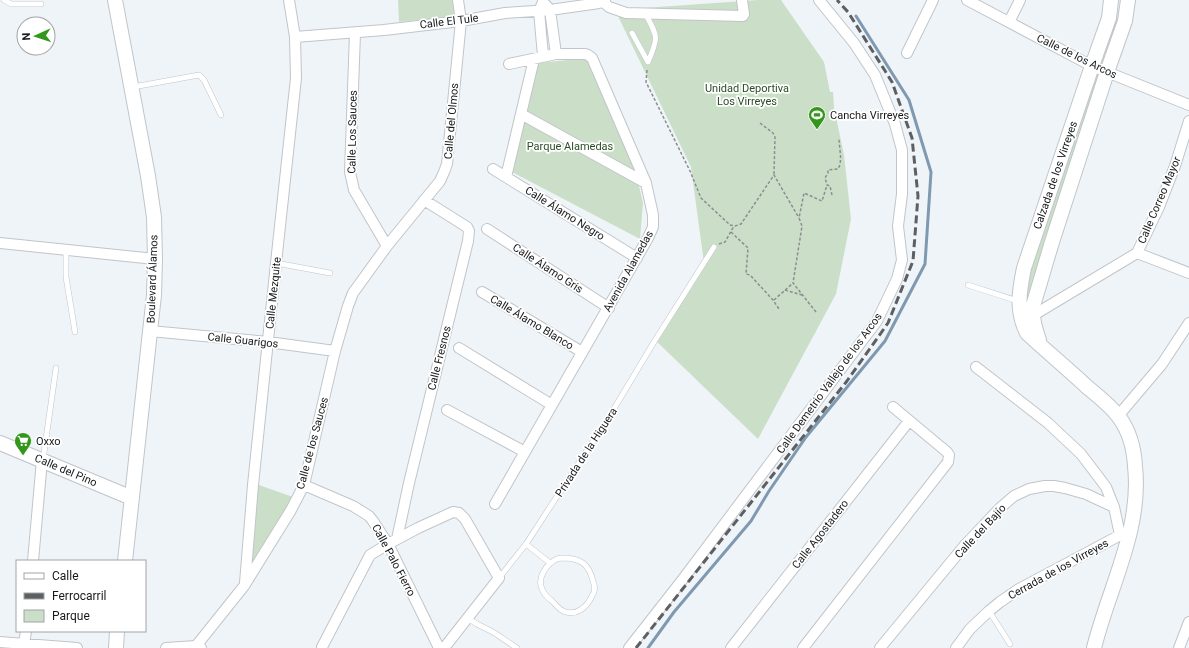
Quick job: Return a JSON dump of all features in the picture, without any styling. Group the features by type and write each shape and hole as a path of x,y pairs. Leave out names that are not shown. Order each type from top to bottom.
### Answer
{"street":[{"name":"Boulevard Álamos","path":"115,0 148,176 154,217 155,259 154,295 125,560"},
{"name":"Calle Mezquite","path":"244,586 253,485 296,78 295,37 288,0"},
{"name":"Calle del Olmos","path":"387,246 440,180 447,164 461,21 458,0"},
{"name":"Calle El Tule","path":"295,37 355,33 461,21 544,6 599,3 604,1 609,7 626,13 743,16 742,0"},
{"name":"Calle Demetrio Vallejo de los Arcos","path":"629,648 877,321 896,279 902,260 898,226 902,194 902,150 895,124 875,75 854,43 819,0"},
{"path":"907,53 933,0"},
{"name":"Calle de los Arcos","path":"967,0 1092,66 1189,105"},
{"path":"1009,22 1020,0"},
{"name":"Calzada de los Virreyes","path":"1094,648 1126,551 1126,533 1135,506 1136,488 1134,456 1130,436 1126,427 1106,402 1028,333 1023,325 1019,301 1024,268 1109,18 1111,0"},
{"name":"Calzada de los Virreyes","path":"1041,346 1032,316 1033,306 1052,242 1125,21 1128,0"},
{"path":"544,6 556,54"},
{"path":"506,177 521,114 539,58 544,6"},
{"name":"Calle Los Sauces","path":"355,33 350,172 354,190 387,246"},
{"name":"Avenida Alamedas","path":"495,504 582,352 609,308 653,227 653,215 646,183 592,58 585,54 556,54 509,64"},
{"path":"521,114 646,183"},
{"name":"Calle Correo Mayor","path":"1032,316 1136,253 1159,207 1175,166 1189,121"},
{"name":"Calle Álamo Negro","path":"493,169 637,258"},
{"name":"Calle Fresnos","path":"397,539 409,482 468,241 469,231 467,227 424,200"},
{"name":"Calle Álamo Gris","path":"487,229 609,308"},
{"path":"0,243 155,259"},
{"name":"Calle de los Sauces","path":"198,647 244,586 291,510 304,485 335,352 348,306 353,293 387,246"},
{"path":"1136,253 1189,273"},
{"name":"Calle Álamo Blanco","path":"482,292 582,352"},
{"path":"1118,416 1162,364 1189,324"},
{"name":"Calle Guarigos","path":"150,331 268,342 335,352"},
{"path":"459,348 552,405"},
{"path":"976,367 1048,423 1081,454 1106,487 1126,533"},
{"path":"803,648 948,462 949,455 947,452 893,407"},
{"path":"448,410 525,452"},
{"name":"Calle Agostadero","path":"731,648 909,420"},
{"name":"Calle del Pino","path":"0,442 132,498"},
{"path":"33,560 42,460"},
{"name":"Calle Palo Fierro","path":"304,485 354,506 374,521 388,544 439,648"},
{"name":"Calle del Bajío","path":"880,648 965,545 1000,508 1014,496 1028,489 1054,486 1086,494 1114,506"},
{"path":"322,647 370,556 397,539 453,512 459,513 465,519 499,578"},
{"name":"Cerrada de los Virreyes","path":"956,648 970,629 1000,602 1019,589 1126,533"},
{"name":"Privada de la Higuera","path":"444,648 499,578"},
{"path":"1179,648 1189,622"},
{"path":"24,644 26,632"},
{"path":"116,648 117,632"},
{"path":"0,642 76,648"},
{"path":"166,648 198,647"}],"lane":[{"path":"4,0 11,4 41,4"},
{"path":"645,13 655,31 656,40 648,62"},
{"path":"632,33 648,62"},
{"path":"132,88 199,75 204,80 221,115"},
{"name":"Privada de la Higuera","path":"499,578 526,544 612,412 714,247"},
{"path":"66,250 65,269 75,332"},
{"path":"276,263 330,273"},
{"path":"968,285 1019,301"},
{"path":"42,460 56,368"},
{"path":"526,544 550,563"},
{"path":"573,558 585,564 589,569 594,585 594,591 585,608 573,613 562,611 545,594 540,583 542,574 550,563 557,559 573,558"},
{"path":"989,612 1010,644"},
{"path":"467,618 493,632 517,648"}],"path":[{"path":"648,62 646,82 690,171 701,198 725,221 734,226 741,224 774,175"},
{"path":"760,123 773,133 775,137 774,175 799,218 802,226 793,283 773,300"},
{"path":"832,195 830,186 827,185 825,178 828,170 838,169 840,166 839,138"},
{"path":"799,218 804,193 822,202 827,185"},
{"path":"714,247 725,242 734,226"},
{"path":"731,232 748,248 746,274 750,275 779,308"},
{"path":"793,283 816,312"},
{"path":"785,290 803,295"}],"green space":[{"path":"398,0 454,0 457,16 399,22"},
{"name":"Unidad Deportiva Los Virreyes","path":"758,0 781,0 824,62 830,92 833,92 834,107 844,155 851,219 836,294 758,439 654,339 704,263 691,167 615,10"},
{"name":"Parque Alamedas","path":"588,58 635,169 643,203 640,239 512,172 538,63"},
{"path":"1094,65 1109,70 1035,307 1023,310 1021,292"},
{"path":"256,484 293,497 247,580"}],"waterway":[{"path":"648,648 674,612 751,521 769,491 806,437 885,341 925,264 931,172 909,100 856,16"}],"railway":[{"path":"636,648 847,381 888,323 913,261 918,196 912,138 892,82 848,12 837,0"}],"place":[{"name":"Cancha Virreyes","path":"817,130"},
{"name":"Oxxo","path":"23,456"}]}
